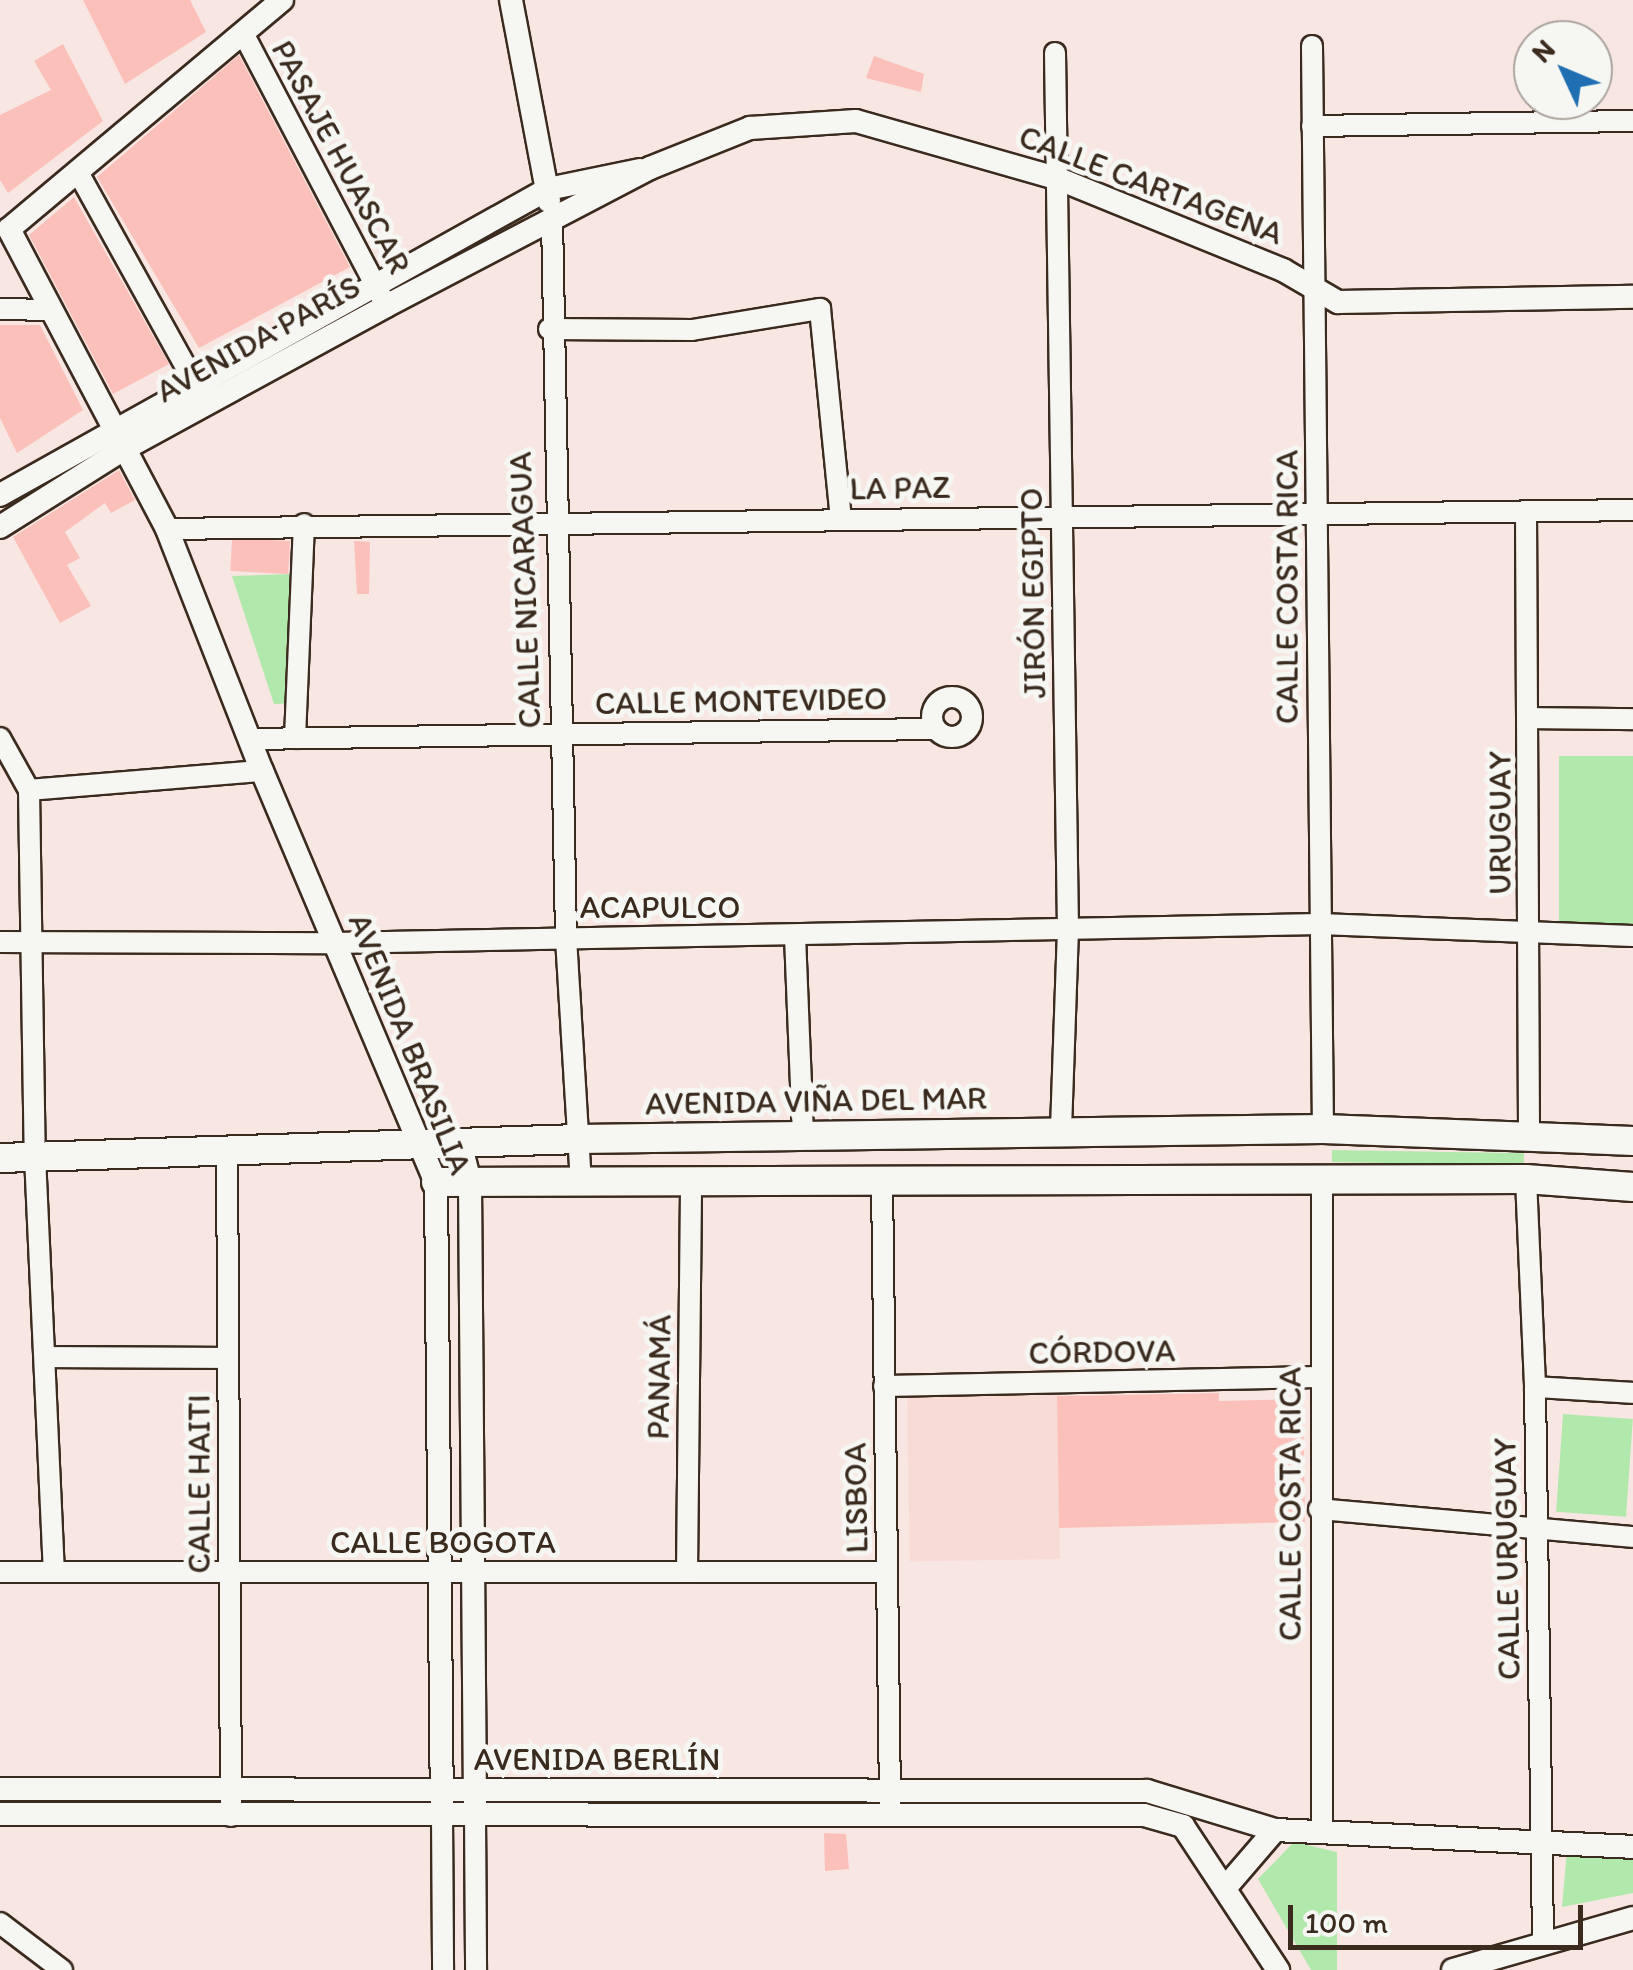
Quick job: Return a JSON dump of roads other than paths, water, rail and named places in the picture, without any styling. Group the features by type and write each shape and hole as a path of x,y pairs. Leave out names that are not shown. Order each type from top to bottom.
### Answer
{"main road":[{"name":"AVENIDA VIÑA DEL MAR","path":"0,1158 579,1140 1323,1128 1633,1141"},
{"path":"436,1182 1526,1178 1633,1187"}],"street":[{"path":"4,221 79,174 282,0"},
{"name":"CALLE NICARAGUA","path":"511,0 552,219 550,328 566,938 581,1182"},
{"name":"PASAJE HUASCAR","path":"244,35 386,306"},
{"name":"CALLE COSTA RICA","path":"1312,46 1323,1128"},
{"name":"JIRÓN EGIPTO","path":"1054,53 1060,179 1068,929 1061,1133"},
{"name":"CALLE CARTAGENA","path":"552,219 650,168 750,128 856,121 1060,179 1283,270 1338,302 1633,298"},
{"path":"1312,126 1633,121"},
{"name":"CALLE CARTAGENA","path":"548,190 650,168"},
{"path":"79,174 195,383"},
{"name":"AVENIDA PARÍS","path":"0,495 112,428 548,190"},
{"name":"AVENIDA PARÍS","path":"0,527 124,449 552,219"},
{"name":"AVENIDA BRASILIA","path":"4,221 167,529 262,771 436,1182 443,1970"},
{"path":"0,309 51,310"},
{"path":"550,328 692,330 820,309 842,519"},
{"name":"LA PAZ","path":"167,529 304,524 1633,510"},
{"name":"URUGUAY","path":"1526,512 1531,718 1529,1134"},
{"path":"295,738 304,524"},
{"path":"1531,718 1633,720"},
{"name":"CALLE MONTEVIDEO","path":"249,739 935,729"},
{"path":"0,738 30,790 35,1156 54,1572"},
{"path":"30,790 262,771"},
{"name":"ACAPULCO","path":"0,942 335,943 1320,924 1633,936"},
{"path":"795,936 803,1136"},
{"name":"AVENIDA BRASILIA","path":"461,1146 470,1182 476,1970"},
{"name":"CALLE HAITI","path":"226,1152 231,1816"},
{"name":"CALLE COSTA RICA","path":"1322,1178 1322,1830"},
{"name":"CALLE URUGUAY","path":"1526,1178 1536,1388 1543,1939"},
{"name":"LISBOA","path":"882,1181 890,1815"},
{"name":"PANAMÁ","path":"686,1572 691,1182"},
{"path":"47,1357 228,1358"},
{"name":"CÓRDOVA","path":"884,1386 1320,1377"},
{"path":"1536,1388 1633,1393"},
{"path":"1319,1509 1537,1526 1633,1538"},
{"name":"CALLE BOGOTA","path":"0,1572 886,1572"},
{"name":"AVENIDA BERLÍN","path":"0,1789 1148,1791 1192,1801 1275,1830 1540,1839 1633,1847"},
{"path":"1192,1801 1182,1826 1278,1970"},
{"name":"AVENIDA BERLÍN","path":"0,1814 1144,1815 1182,1826"},
{"path":"1226,1887 1275,1830"},
{"path":"1453,1970 1543,1939 1633,1918"},
{"path":"0,1923 56,1969"}]}
